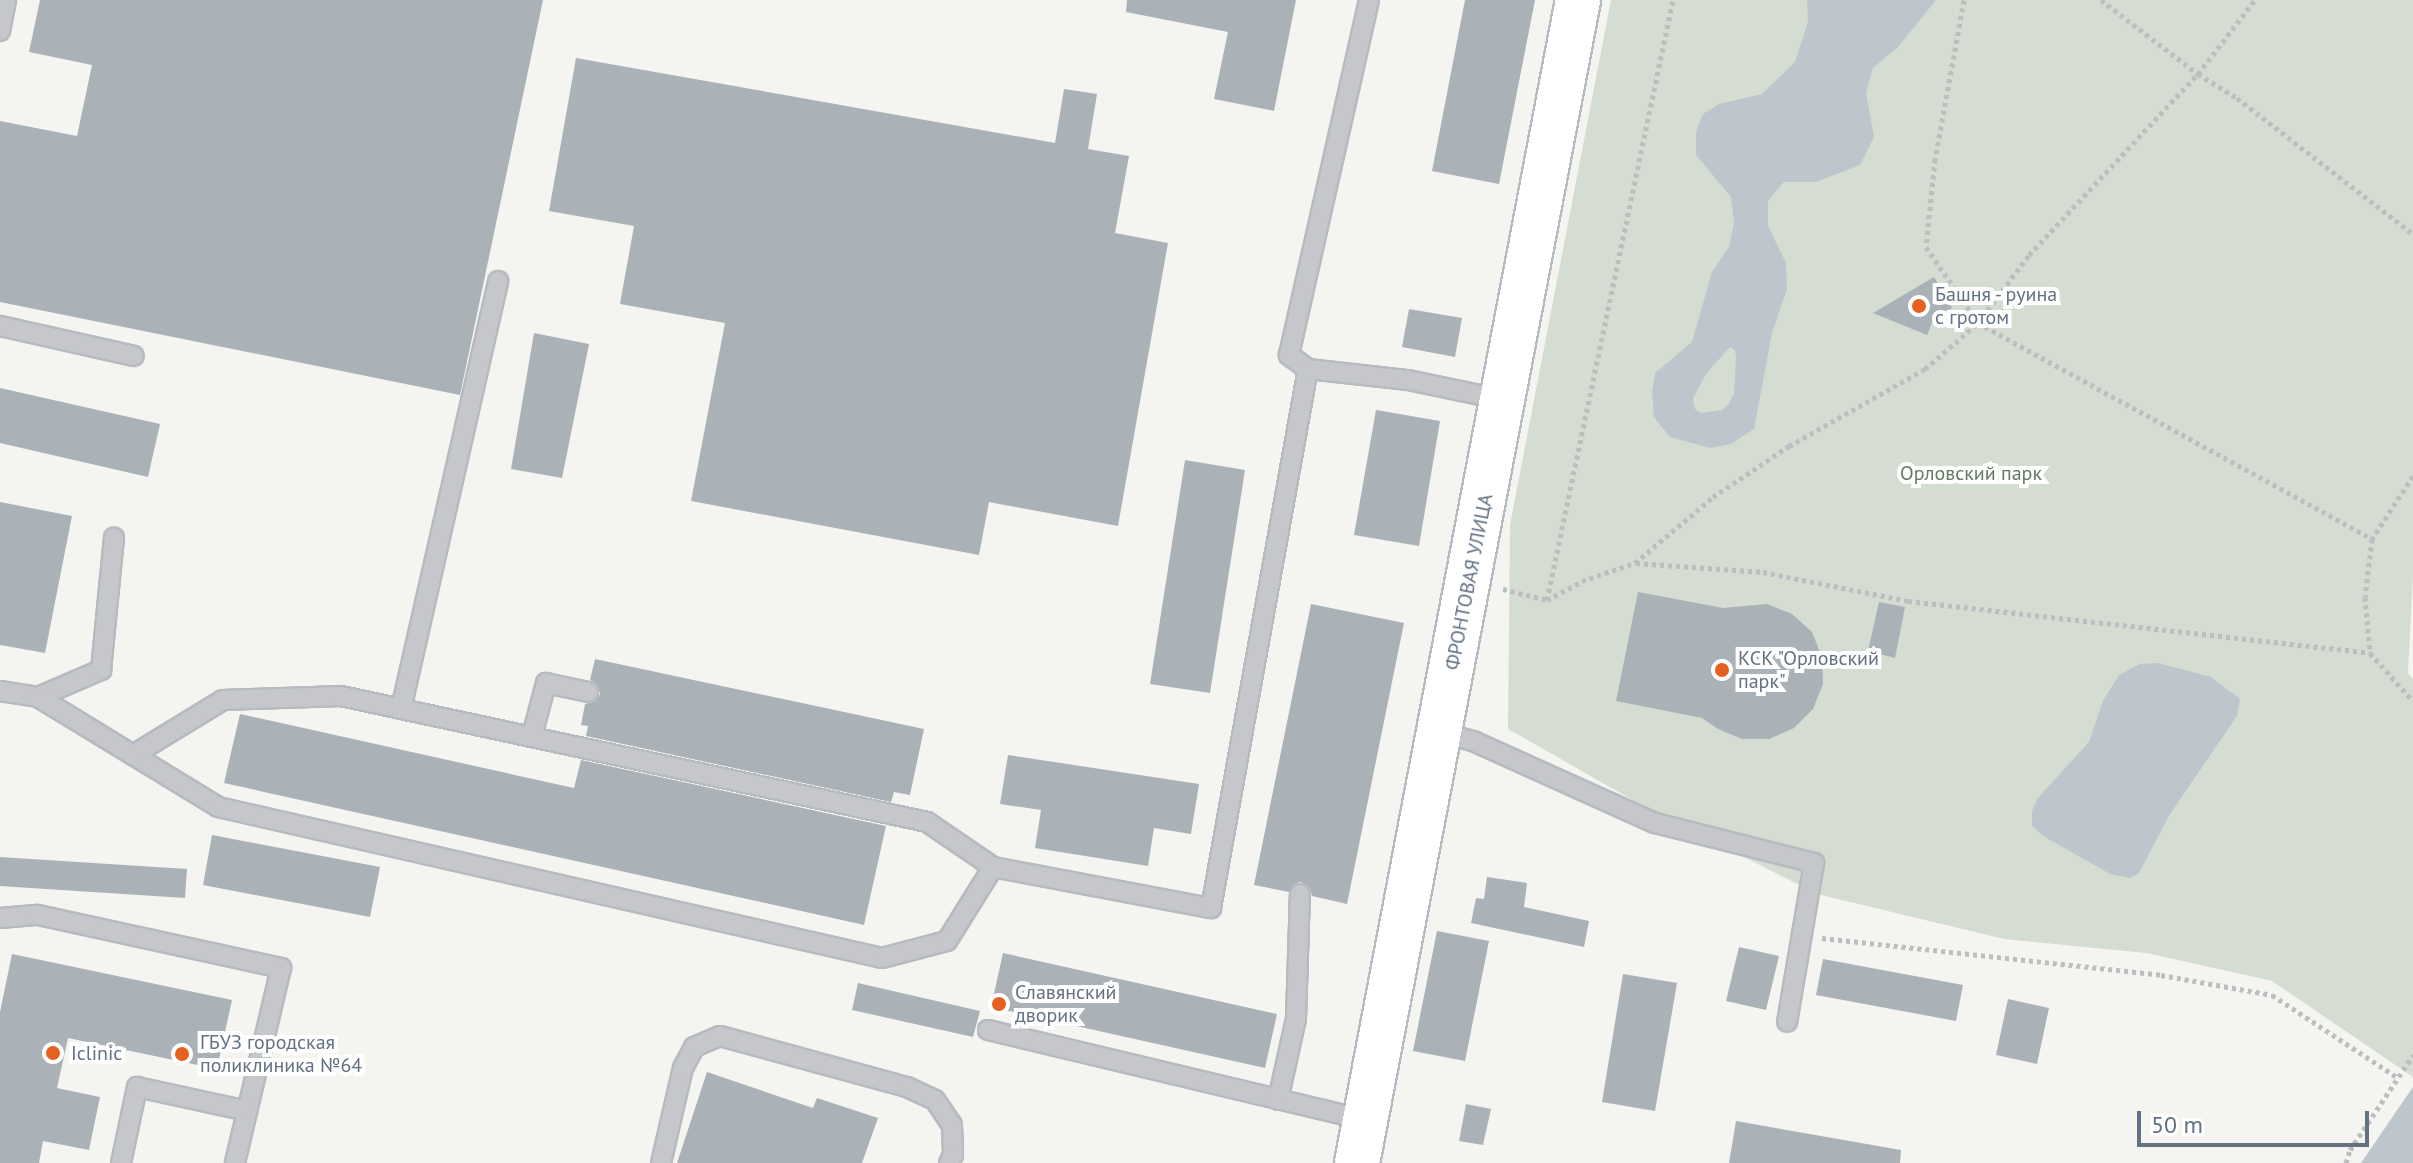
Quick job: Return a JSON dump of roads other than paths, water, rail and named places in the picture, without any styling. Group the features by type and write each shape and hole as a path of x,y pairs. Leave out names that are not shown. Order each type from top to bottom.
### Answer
{"main road":[{"name":"ФРОНТОВАЯ УЛИЦА","path":"1357,1163 1578,0"}],"lane":[{"path":"0,31 6,0"},
{"path":"1369,0 1289,355 1308,369 1408,380 1504,400"},
{"path":"401,709 498,281"},
{"path":"0,326 134,356"},
{"path":"133,755 223,700 341,696 927,822 993,867 1211,908 1308,369"},
{"path":"38,697 101,670 114,538"},
{"path":"532,736 546,683 588,692"},
{"path":"0,691 38,697 218,807 882,958 947,941 993,867"},
{"path":"1439,732 1473,741 1655,823 1814,863 1787,1022"},
{"path":"1278,1100 1296,1019 1300,894"},
{"path":"0,918 38,915 281,968 235,1163"},
{"path":"988,1030 1365,1120"},
{"path":"661,1163 683,1068 694,1047 720,1036 907,1087 935,1100 952,1125 953,1155 949,1163"},
{"path":"121,1163 137,1087 247,1111"}],"place":[{"name":"Башня - руина с гротом","path":"1919,306"},
{"name":"КСК \"Орловский парк\"","path":"1722,670"},
{"name":"Славянский дворик","path":"999,1004"},
{"name":"Iclinic","path":"53,1053"},
{"name":"ГБУЗ городская поликлиника №64","path":"182,1054"}],"park label":[{"name":"Орловский парк","path":"1971,473"}]}
